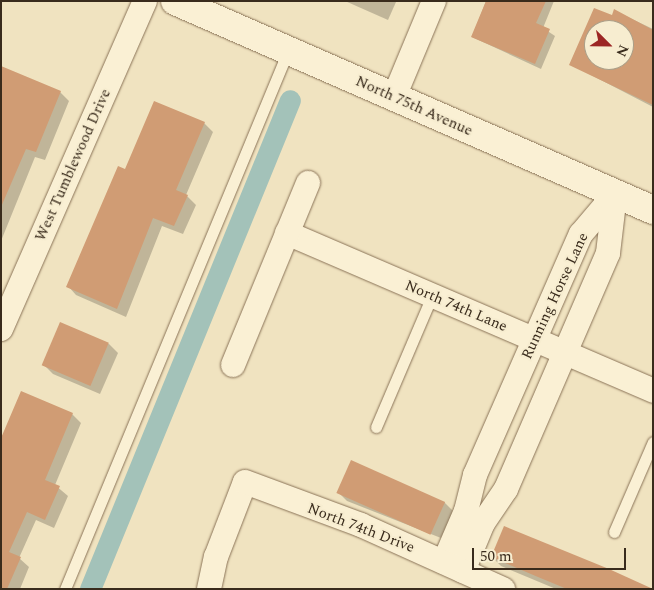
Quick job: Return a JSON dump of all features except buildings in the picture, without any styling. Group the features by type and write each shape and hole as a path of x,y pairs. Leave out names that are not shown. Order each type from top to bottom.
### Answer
{"main road":[{"name":"North 75th Avenue","path":"174,1 653,210"}],"street":[{"name":"West Tumblewood Drive","path":"1,329 145,1"},
{"path":"394,97 434,1"},
{"path":"233,365 308,183"},
{"name":"Running Horse Lane","path":"453,566 475,475 581,234 615,194"},
{"name":"Running Horse Lane","path":"453,566 506,489 611,245 615,194"},
{"name":"North 74th Lane","path":"287,234 653,391"},
{"path":"475,475 506,489"},
{"name":"North 74th Drive","path":"209,589 216,557 245,482 453,566 503,589"}],"lane":[{"path":"65,589 288,51"},
{"path":"376,427 432,296"},
{"path":"614,532 653,442"}],"waterway":[{"path":"90,589 290,100"}]}
